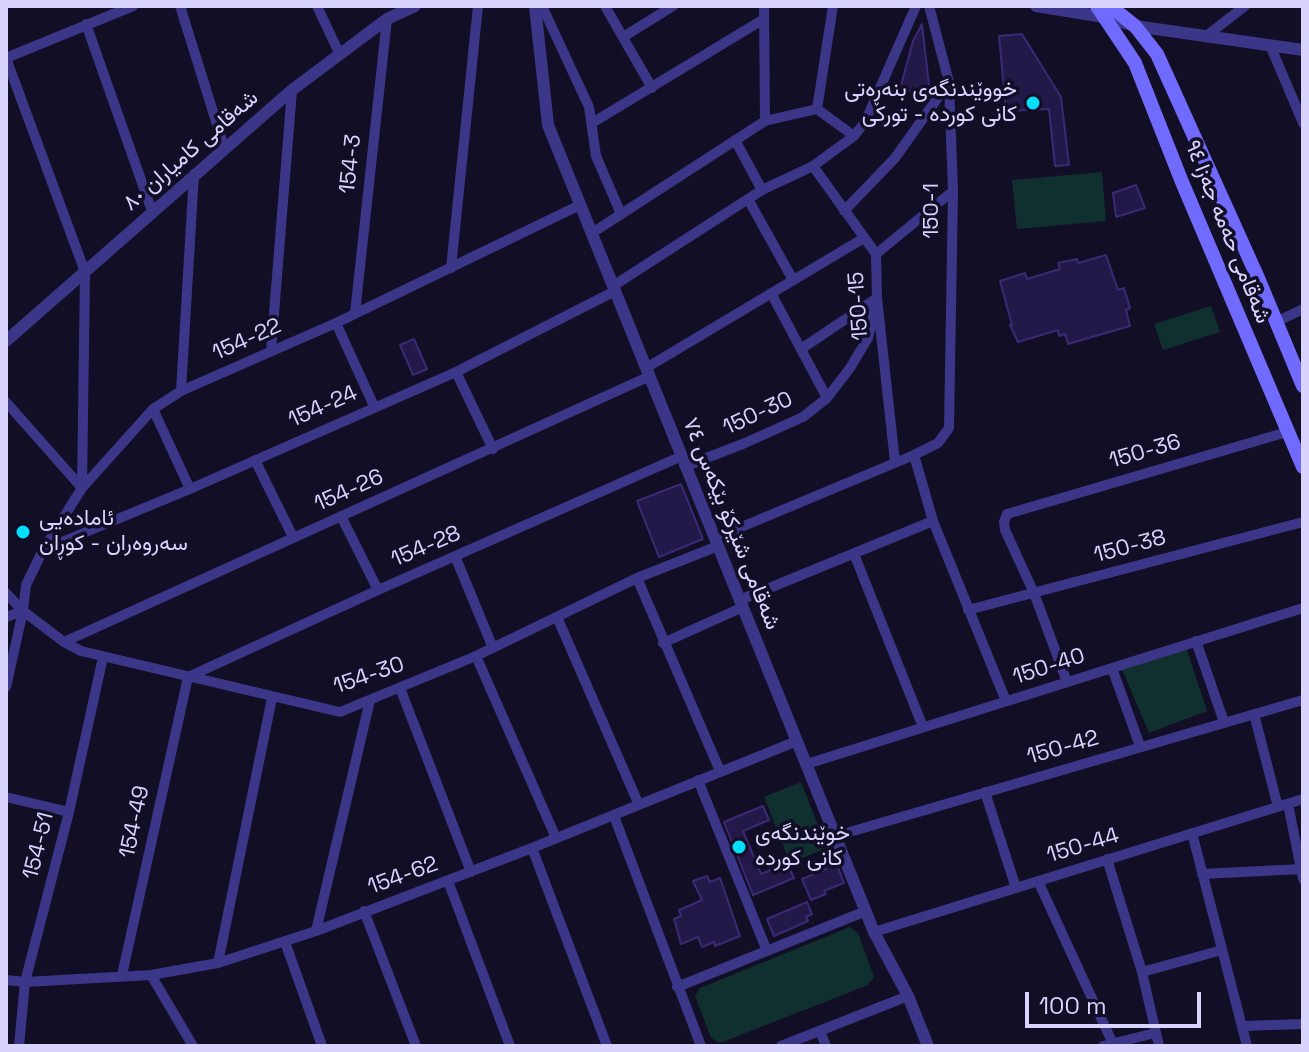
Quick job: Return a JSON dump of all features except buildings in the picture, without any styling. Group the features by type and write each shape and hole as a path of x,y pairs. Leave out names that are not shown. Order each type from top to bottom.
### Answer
{"main road":[{"name":"شەقامی حەمە جەزا ٩٤","path":"1109,9 1135,26 1157,54 1303,386"},
{"name":"شەقامی حەمە جەزا ٩٤","path":"1109,9 1135,63 1303,467"}],"street":[{"path":"82,488 85,272 6,58 133,6"},
{"path":"180,6 224,147"},
{"path":"317,6 339,53"},
{"name":"شەقامی کامیاران ٨٠","path":"7,337 292,90 387,19 415,6"},
{"path":"451,268 478,6"},
{"name":"شەقامی شێرکۆ بێکەس ٧٤","path":"535,6 548,125 874,932 908,996 928,1046"},
{"path":"542,6 589,107 596,156 621,214"},
{"path":"605,6 652,88"},
{"path":"623,37 671,6"},
{"path":"764,6 765,121"},
{"path":"817,109 833,6"},
{"path":"592,233 765,121 817,109 854,136 865,122 916,6"},
{"name":"150-1","path":"929,6 949,82 953,191 949,420"},
{"path":"1036,6 1109,9"},
{"path":"1205,37 1245,6"},
{"name":"154-3","path":"355,313 387,19"},
{"path":"592,123 764,19"},
{"path":"86,24 152,211"},
{"path":"1135,26 1303,50"},
{"path":"1270,45 1303,123"},
{"path":"844,211 895,158 949,82"},
{"path":"271,351 292,90"},
{"name":"154-24","path":"43,550 456,372 614,289 762,190 813,166 854,136"},
{"path":"735,140 762,190"},
{"name":"150-15","path":"813,166 876,254 877,298 895,462"},
{"path":"181,391 194,174"},
{"path":"876,254 953,191"},
{"path":"748,199 793,280"},
{"name":"154-22","path":"6,687 26,585 43,550 82,488 153,409 181,391 336,323 580,205"},
{"name":"154-26","path":"64,642 493,449 648,372 864,238"},
{"path":"771,293 827,398"},
{"path":"801,349 877,298"},
{"name":"150-30","path":"684,461 745,443 803,417 827,398 868,338 877,298"},
{"path":"1276,322 1303,309"},
{"path":"336,323 374,406"},
{"path":"456,372 493,449"},
{"path":"6,402 82,488"},
{"path":"153,409 190,489"},
{"name":"154-30","path":"6,593 23,611 64,642 103,657 340,712 476,656 637,578 914,455 943,439 949,428 949,420"},
{"name":"150-36","path":"1034,593 1005,530 1005,517 1013,511 1287,432"},
{"path":"914,455 933,521 1006,701"},
{"path":"255,460 293,537"},
{"name":"154-28","path":"188,677 455,556 684,461"},
{"path":"341,516 378,590"},
{"path":"663,643 742,604 933,521"},
{"name":"150-38","path":"968,610 1303,522"},
{"path":"854,554 923,727"},
{"path":"455,556 493,648"},
{"path":"637,578 720,771"},
{"path":"1034,593 1067,682"},
{"name":"150-40","path":"807,764 1303,608"},
{"path":"6,617 23,611"},
{"path":"557,617 639,805"},
{"path":"1196,641 1224,722"},
{"path":"476,656 556,838"},
{"name":"154-51","path":"19,1046 25,982 69,812 103,657"},
{"path":"1112,668 1140,746"},
{"name":"154-49","path":"122,975 188,677"},
{"path":"400,688 471,872"},
{"path":"218,963 272,698"},
{"path":"316,931 370,700"},
{"name":"150-42","path":"836,836 1303,700"},
{"path":"340,712 366,718"},
{"path":"1202,874 1302,873 1254,714"},
{"name":"154-62","path":"6,980 25,982 151,975 218,963 316,931 448,881 797,741"},
{"path":"698,780 767,951"},
{"path":"985,792 1016,888"},
{"path":"6,797 69,812"},
{"name":"150-44","path":"874,932 1303,799"},
{"path":"614,816 701,1046"},
{"path":"1192,833 1247,1046"},
{"path":"532,848 607,1046"},
{"path":"1107,859 1142,972 1159,1046"},
{"path":"448,881 508,1043 495,1046"},
{"path":"1038,881 1108,1045 1155,1033"},
{"path":"364,911 416,1046"},
{"path":"677,987 866,911"},
{"path":"285,942 322,1046"},
{"path":"1142,972 1222,950"},
{"path":"151,975 193,1046"},
{"path":"781,1046 908,996"},
{"path":"1242,1026 1303,1024"},
{"path":"820,1031 826,1046"}],"green space":[{"path":"1102,172 1106,221 1017,229 1012,180"},
{"path":"1211,306 1220,332 1163,350 1154,324"},
{"path":"1186,647 1207,711 1149,733 1121,667"},
{"path":"801,782 827,848 790,863 764,797"},
{"path":"850,927 858,933 874,977 868,985 720,1043 711,1038 695,996 700,988"}],"place":[{"name":"خووێندنگەی بنەڕەتی کانی کوردە - تورکی","path":"1033,103"},
{"name":"ئامادەیی سەروەران - کوڕان","path":"23,532"},
{"name":"خوێندنگەی کانی کوردە","path":"739,847"}]}
